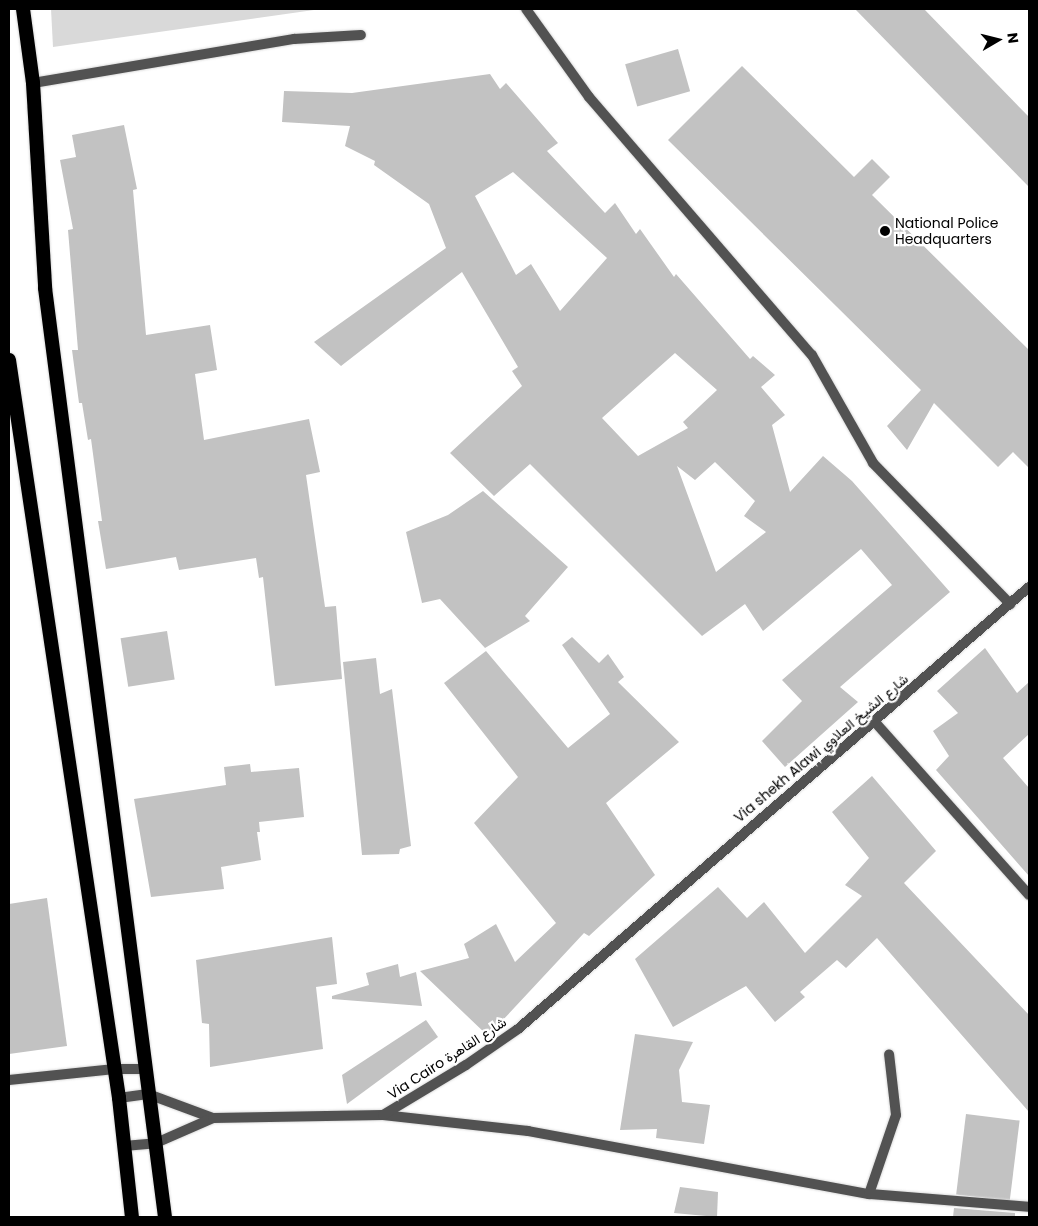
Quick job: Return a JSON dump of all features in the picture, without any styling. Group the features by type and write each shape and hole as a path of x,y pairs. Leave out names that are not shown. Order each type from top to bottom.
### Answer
{"highway":[{"path":"23,9 33,83 44,288 165,1217"},
{"path":"9,360 119,1098 132,1217"}],"street":[{"path":"526,9 589,97 812,355 873,463 1010,604"},
{"path":"33,83 294,39 361,35"},
{"name":"Via shekh Alawi شارع الشيخ العلاوي","path":"630,930 1029,587"},
{"path":"874,721 1029,895"},
{"name":"Via Cairo شارع القاهرة","path":"119,1098 148,1094 213,1118 383,1115 518,1029 630,930"},
{"path":"869,1194 896,1116 889,1054"},
{"path":"9,1080 114,1068 146,1069"},
{"path":"383,1115 528,1131 869,1194 1029,1207"},
{"name":"Via Cairo شارع القاهرة","path":"124,1146 156,1143 213,1118"}],"shaded area":[{"path":"51,9 321,9 53,47"}],"building":[{"name":"National Police Headquarters","path":"855,9 924,9 1029,117 1029,187"},
{"path":"678,49 690,91 637,106 625,64"},
{"name":"National Police Headquarters","path":"742,66 854,177 872,159 890,177 872,195 1029,350 1029,468 1013,452 998,467 934,403 907,450 887,426 921,390 668,140"},
{"path":"490,74 500,89 506,83 558,143 547,151 605,213 615,203 636,234 640,229 674,277 676,274 750,359 753,356 775,375 761,387 785,415 772,425 790,492 823,456 852,481 950,592 840,687 858,702 785,767 762,741 802,701 782,680 892,585 861,549 763,631 745,604 702,636 530,464 494,496 450,453 522,386 512,371 518,367 462,272 341,366 314,342 446,248 429,204 374,165 375,161 345,146 350,126 282,122 284,91 352,93","holes":["513,172 607,258 560,311 531,264 516,275 475,196","675,353 717,390 683,422 688,428 638,456 602,418","715,462 755,501 744,516 766,532 716,572 677,466 695,480"]},
{"path":"124,125 137,189 133,190 146,335 210,325 217,370 195,374 204,440 309,419 320,472 306,475 325,607 336,606 342,679 275,686 263,577 259,578 256,558 179,570 176,557 106,569 98,521 102,521 91,439 88,440 82,403 79,403 72,350 78,350 68,230 73,229 60,160 76,157 72,135"},
{"path":"483,491 568,567 525,616 530,621 485,648 440,599 422,603 406,532 448,515"},
{"path":"167,631 175,679 128,687 121,638"},
{"path":"572,637 599,663 608,654 624,677 618,682 679,742 606,803 655,875 589,936 584,933 488,1036 420,971 469,958 464,944 496,924 515,962 556,923 474,823 518,777 444,683 486,651 568,748 610,714 562,645"},
{"path":"985,648 1017,693 1029,682 1029,734 1003,758 1029,788 1029,876 936,770 949,756 933,731 958,713 937,691"},
{"path":"376,658 380,694 392,689 411,846 400,849 399,854 362,855 343,662"},
{"path":"250,764 251,772 299,768 304,817 259,822 260,832 257,832 261,860 221,867 224,889 151,897 134,799 226,785 224,767"},
{"path":"872,776 936,851 904,883 1029,1015 1029,1112 877,938 846,968 837,960 800,992 805,997 775,1022 746,986 673,1027 635,959 718,887 747,918 764,902 805,953 862,896 845,885 869,858 832,812"},
{"path":"47,898 67,1046 9,1054 9,904"},
{"path":"332,937 337,984 316,987 323,1049 210,1067 209,1024 202,1023 196,960"},
{"path":"398,964 400,977 416,972 422,1006 332,999 332,996 369,985 366,973"},
{"path":"426,1020 438,1037 347,1104 342,1075"},
{"path":"635,1034 693,1042 679,1070 682,1102 710,1105 704,1144 656,1138 657,1129 620,1130"},
{"path":"966,1114 1020,1121 1010,1201 956,1194"},
{"path":"680,1187 718,1192 717,1217 674,1213"},
{"path":"954,1208 1015,1213 1015,1217 953,1217"}],"place":[{"name":"National Police Headquarters","path":"885,231"}]}
